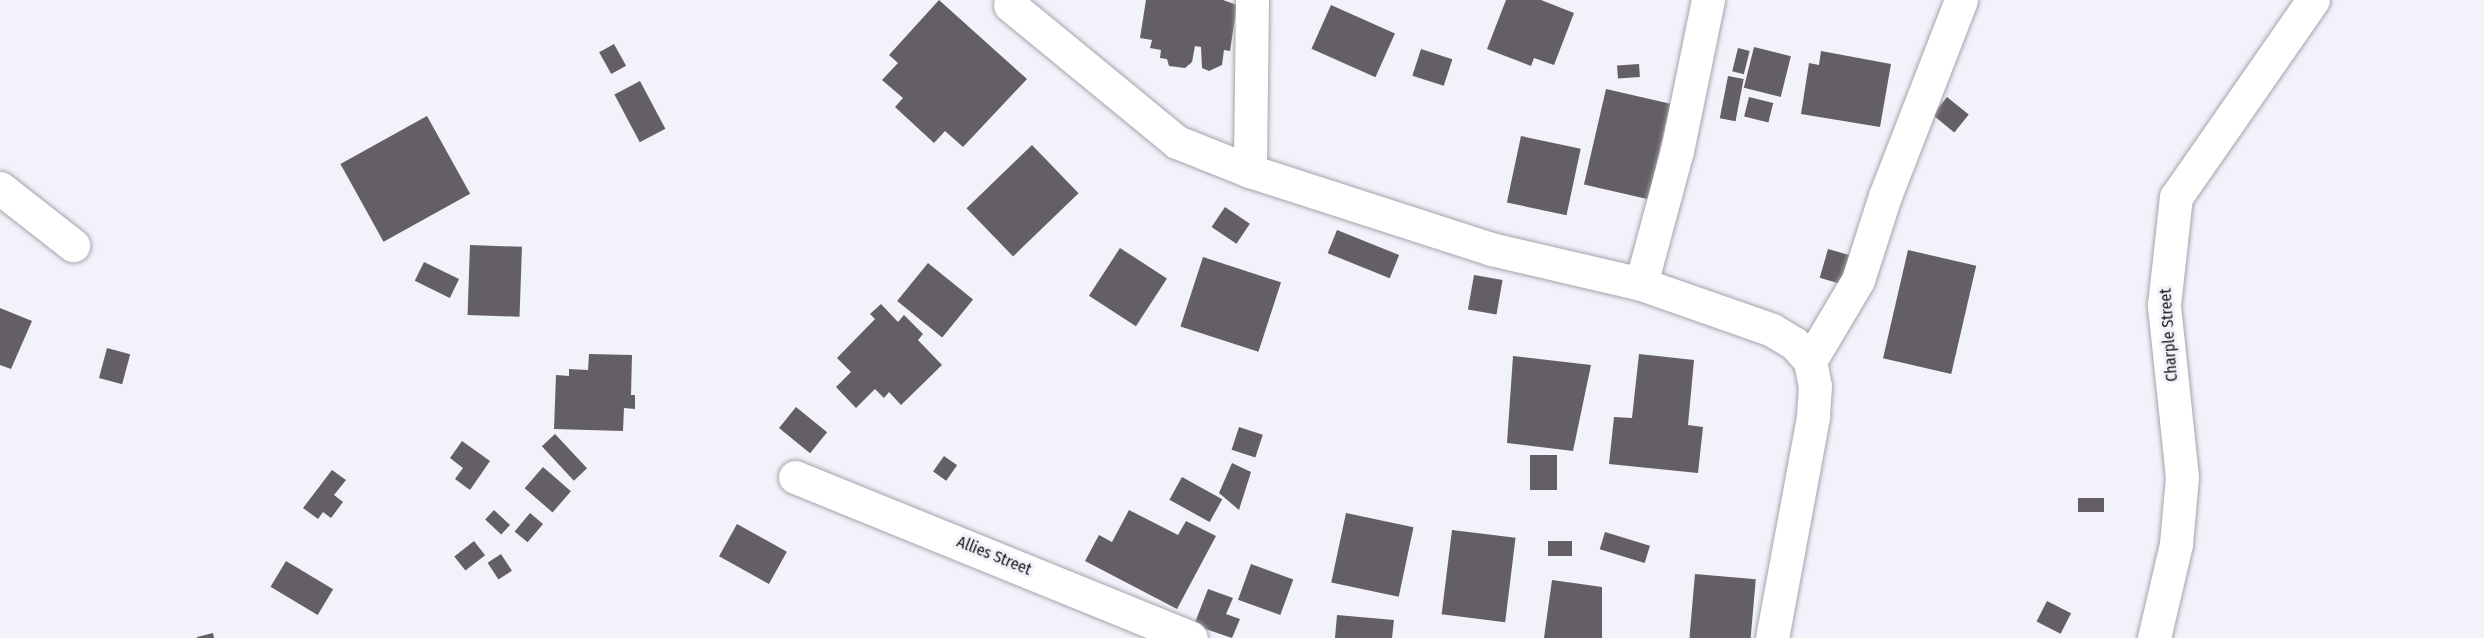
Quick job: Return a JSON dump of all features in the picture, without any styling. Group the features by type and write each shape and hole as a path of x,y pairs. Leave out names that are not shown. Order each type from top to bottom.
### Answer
{"street":[{"path":"1250,171 1252,0"},
{"path":"1641,284 1677,151 1708,0"},
{"path":"1810,361 1858,280 1885,196 1961,0"},
{"name":"Charple Street","path":"2154,638 2176,544 2182,477 2164,305 2176,197 2313,0"},
{"path":"1010,4 1178,142 1250,171 1491,249 1641,284 1772,330 1794,343 1810,361 1815,386 1813,417 1772,638"},
{"path":"0,188 73,245"},
{"name":"Allies Street","path":"795,477 1191,638"}],"building":[{"path":"939,0 1027,79 963,147 945,131 934,143 895,107 903,98 882,80 898,63 889,55"},
{"path":"1146,0 1223,0 1237,5 1230,51 1224,50 1222,65 1209,71 1202,68 1201,47 1195,46 1192,62 1185,68 1169,66 1167,59 1160,58 1161,50 1150,48 1152,40 1140,38"},
{"path":"1506,0 1541,0 1574,13 1554,65 1534,58 1531,66 1487,49"},
{"path":"1331,5 1395,33 1375,77 1311,49"},
{"path":"614,44 626,66 611,74 599,52"},
{"path":"1754,47 1791,56 1781,97 1744,88"},
{"path":"1738,48 1750,51 1744,74 1732,71"},
{"path":"1421,49 1452,59 1444,86 1412,76"},
{"path":"1821,51 1891,64 1880,127 1801,114 1809,63 1819,65"},
{"path":"1639,64 1640,77 1618,79 1617,66"},
{"path":"1728,76 1744,79 1736,121 1720,118"},
{"path":"640,81 665,129 640,142 614,95"},
{"path":"1606,89 1670,104 1648,199 1584,184"},
{"path":"1749,97 1773,103 1768,122 1744,116"},
{"path":"1947,97 1969,115 1954,132 1933,115"},
{"path":"427,116 470,194 384,242 340,164"},
{"path":"1521,136 1581,149 1567,215 1507,203"},
{"path":"1032,145 1079,193 1013,256 967,208"},
{"path":"1225,207 1250,224 1236,244 1212,227"},
{"path":"1337,230 1399,255 1390,278 1328,253"},
{"path":"470,245 522,247 520,317 468,315"},
{"path":"1120,248 1167,278 1136,326 1089,296"},
{"path":"1828,249 1849,255 1841,284 1820,278"},
{"path":"1908,250 1976,266 1951,374 1883,358"},
{"path":"1203,257 1281,282 1258,352 1180,326"},
{"path":"424,262 459,279 450,298 415,281"},
{"path":"928,263 973,300 942,338 897,301"},
{"path":"1474,275 1503,280 1496,315 1468,309"},
{"path":"881,304 898,322 904,315 923,334 918,340 942,365 901,405 889,392 884,398 875,389 856,408 836,387 851,372 837,358 875,319 870,314"},
{"path":"0,308 32,321 11,369 0,365"},
{"path":"107,348 130,354 122,384 99,378"},
{"path":"589,354 632,355 631,395 635,395 635,409 624,408 623,431 554,429 556,375 569,376 569,369 588,370"},
{"path":"1639,354 1694,360 1688,425 1703,427 1698,473 1609,464 1614,417 1632,418"},
{"path":"1513,356 1591,365 1573,451 1507,443"},
{"path":"796,407 827,432 810,453 779,428"},
{"path":"1239,427 1263,435 1255,458 1232,450"},
{"path":"555,434 587,468 574,481 542,446"},
{"path":"462,441 490,461 470,490 455,479 463,468 450,458"},
{"path":"1530,455 1557,455 1557,490 1530,490"},
{"path":"944,456 957,465 946,481 933,472"},
{"path":"1232,463 1251,472 1239,510 1219,493"},
{"path":"543,467 571,491 553,512 525,488"},
{"path":"332,470 346,480 334,495 343,502 331,518 323,512 318,519 303,508"},
{"path":"1182,477 1222,499 1210,522 1169,500"},
{"path":"2078,498 2104,498 2104,512 2078,512"},
{"path":"494,510 510,525 501,535 485,520"},
{"path":"1129,510 1178,535 1186,521 1216,536 1177,609 1085,561 1099,535 1112,542"},
{"path":"530,513 543,524 528,542 515,531"},
{"path":"1346,513 1413,527 1399,597 1331,582"},
{"path":"737,524 787,552 769,584 719,556"},
{"path":"1452,530 1516,538 1505,622 1442,614"},
{"path":"1605,532 1650,546 1645,563 1600,549"},
{"path":"474,541 485,555 465,571 454,556"},
{"path":"1548,541 1572,541 1572,556 1548,556"},
{"path":"501,554 512,571 498,579 488,563"},
{"path":"286,561 333,589 318,615 271,587"},
{"path":"1251,564 1293,579 1280,615 1238,600"},
{"path":"1695,574 1756,579 1751,638 1689,638"},
{"path":"1552,580 1602,587 1602,638 1544,638"},
{"path":"1208,589 1233,598 1226,614 1240,619 1232,638 1194,625"},
{"path":"2047,601 2071,613 2061,634 2037,621"},
{"path":"1337,615 1394,620 1392,638 1335,638"},
{"path":"213,633 214,638 197,638 197,637"}]}
